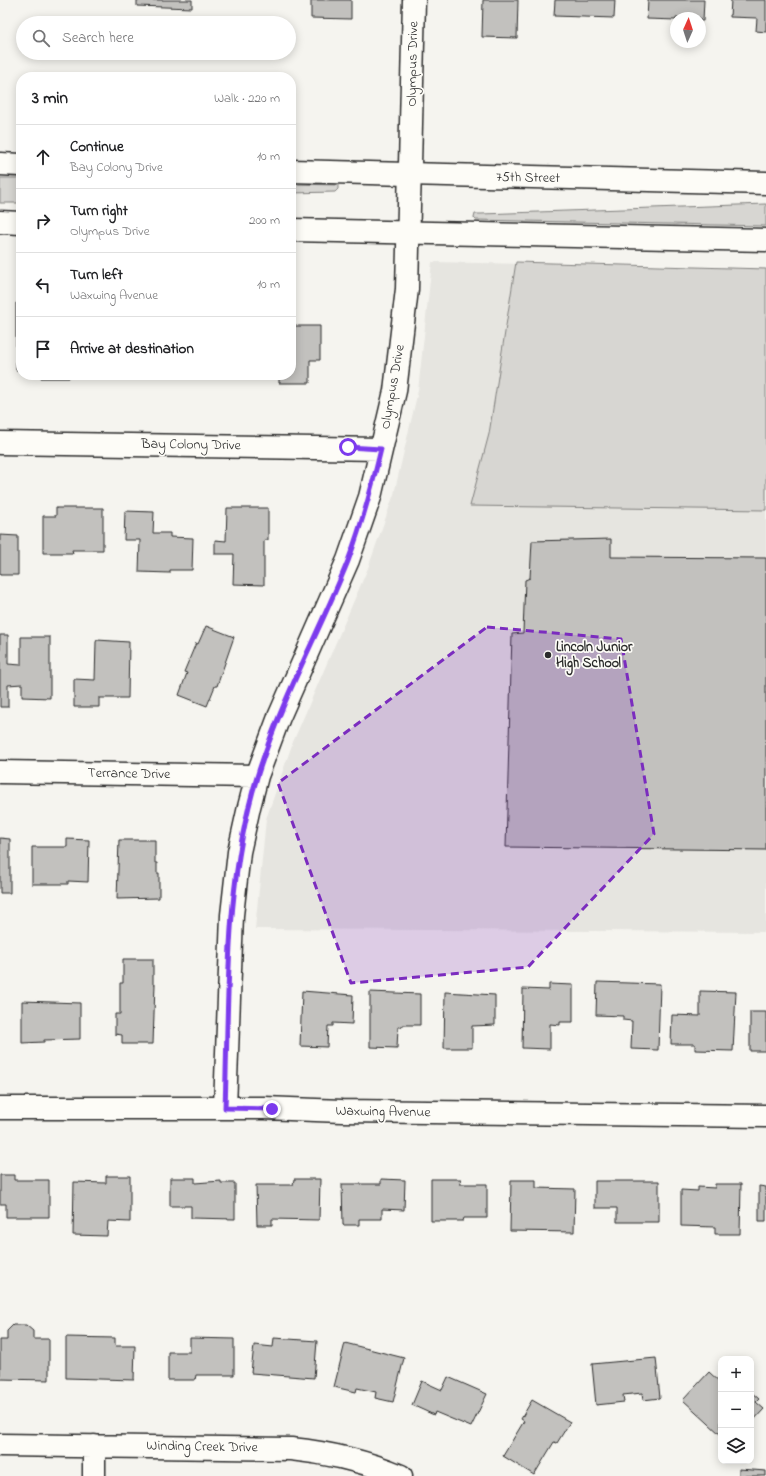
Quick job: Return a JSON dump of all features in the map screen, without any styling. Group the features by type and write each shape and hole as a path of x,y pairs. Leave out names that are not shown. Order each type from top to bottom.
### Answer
{"street":[{"name":"Olympus Drive","path":"225,1108 232,915 239,852 257,776 279,717 348,560 370,496 395,391 407,289 411,175 414,0"},
{"path":"0,164 16,165"},
{"name":"75th Street","path":"296,171 766,183"},
{"path":"0,222 16,223"},
{"path":"296,230 409,234 766,240"},
{"name":"Bay Colony Drive","path":"0,443 381,449"},
{"name":"Terrance Drive","path":"0,772 257,776"},
{"name":"Waxwing Avenue","path":"0,1108 225,1108 342,1111 766,1116"},
{"name":"Winding Creek Drive","path":"0,1445 291,1449 318,1452 355,1460 401,1476"},
{"path":"94,1446 94,1476"}],"highlighted area":[{"path":"487,627 621,639 654,834 528,967 351,983 278,783"}],"shaded area":[{"path":"0,178 16,178 16,203 0,203"},
{"path":"296,184 338,185 338,189 335,192 296,193"},
{"path":"766,204 766,226 476,220 474,218 475,214"},
{"name":"Lincoln Junior High School","path":"432,262 766,269 766,932 255,929 266,819 293,742 368,568 394,494 418,391"},
{"path":"516,262 766,269 766,510 470,506 489,434"}],"building":[{"path":"137,0 192,0 192,8 137,6"},
{"path":"311,0 351,0 351,19 311,18"},
{"path":"483,0 518,0 517,38 482,37"},
{"path":"555,0 615,0 614,18 554,16"},
{"path":"648,0 704,0 703,12 670,12 670,20 647,19"},
{"path":"731,0 766,0 766,32 756,31 757,18 730,17"},
{"path":"296,326 320,326 320,360 310,360 310,383 279,383 279,380 296,380"},
{"path":"56,508 103,508 103,550 72,550 73,553 43,553 43,516 56,516"},
{"path":"227,508 268,508 268,540 264,540 264,585 233,584 234,554 215,554 215,540 226,541"},
{"path":"125,511 154,512 153,533 170,533 170,537 193,538 192,570 170,570 170,573 139,572 140,540 124,540"},
{"path":"0,535 18,536 18,575 0,575"},
{"name":"Lincoln Junior High School","path":"611,539 611,557 766,558 766,850 506,847 512,634 523,633 525,580 530,578 532,541"},
{"path":"206,626 234,637 217,686 215,686 207,706 179,695 187,673 184,672 196,643 198,644"},
{"path":"0,635 8,635 8,664 21,665 21,637 50,637 50,698 22,697 22,684 8,685 8,707 0,707"},
{"path":"97,640 129,642 128,698 99,698 99,707 74,707 74,679 95,680"},
{"path":"0,838 10,839 10,893 0,893"},
{"path":"67,839 89,840 88,882 68,881 68,884 32,884 32,847 67,847"},
{"path":"119,840 155,840 155,863 157,863 157,873 159,873 159,898 117,899"},
{"path":"123,959 153,959 153,984 155,984 153,1044 122,1044 122,1035 115,1034 115,1014 120,1014 120,983 123,983"},
{"path":"597,982 660,984 658,1050 631,1049 632,1021 623,1020 623,1016 596,1015"},
{"path":"549,984 573,985 573,1022 560,1022 560,1025 550,1024 550,1049 522,1048 523,989 549,990"},
{"path":"302,991 353,995 352,1024 333,1023 333,1026 328,1026 327,1047 300,1046"},
{"path":"700,991 736,992 733,1051 695,1050 695,1044 671,1044 672,1015 700,1016"},
{"path":"370,992 420,994 420,1025 402,1025 402,1027 398,1027 397,1048 370,1047"},
{"path":"445,992 495,995 495,1025 472,1026 472,1048 444,1048"},
{"path":"22,1001 80,1003 80,1039 44,1040 44,1042 22,1043"},
{"path":"750,1012 766,1012 766,1051 750,1051"},
{"path":"0,1175 14,1175 14,1180 49,1180 49,1217 6,1217 6,1204 0,1204"},
{"path":"106,1176 130,1176 130,1222 108,1221 107,1236 73,1235 74,1182 106,1183"},
{"path":"170,1178 195,1178 195,1183 221,1181 221,1183 235,1183 235,1219 191,1218 191,1206 170,1206"},
{"path":"294,1179 320,1179 319,1220 272,1219 272,1225 257,1225 256,1185 293,1185"},
{"path":"381,1179 405,1180 404,1210 382,1209 382,1219 359,1219 359,1225 343,1225 342,1184 381,1184"},
{"path":"431,1179 461,1179 460,1184 487,1184 487,1218 464,1218 463,1221 431,1221"},
{"path":"511,1180 536,1180 536,1188 575,1189 574,1232 510,1231"},
{"path":"595,1181 659,1181 659,1222 617,1222 617,1208 595,1208"},
{"path":"715,1184 741,1184 740,1234 715,1234 715,1227 681,1226 681,1190 698,1191 698,1187 715,1188"},
{"path":"759,1186 766,1187 766,1221 759,1221"},
{"path":"13,1325 26,1325 33,1331 33,1339 49,1339 49,1380 0,1379 0,1340 7,1340 7,1331"},
{"path":"66,1337 115,1338 115,1346 135,1346 134,1380 66,1378"},
{"path":"190,1338 234,1339 234,1375 196,1375 195,1380 168,1380 168,1352 190,1352"},
{"path":"274,1338 317,1341 314,1378 251,1373 254,1345 273,1347"},
{"path":"345,1343 404,1358 393,1402 375,1398 376,1392 357,1388 356,1392 334,1387"},
{"path":"656,1358 660,1398 643,1400 642,1393 623,1395 624,1402 596,1405 592,1364"},
{"path":"709,1372 718,1380 718,1432 683,1400"},
{"path":"448,1377 487,1394 471,1427 435,1412 434,1415 412,1405 422,1381 442,1390"},
{"path":"754,1395 759,1399 756,1402 764,1409 754,1420"},
{"path":"532,1400 570,1422 557,1443 554,1442 534,1475 503,1456 524,1421 521,1419"},
{"path":"739,1469 766,1471 766,1476 739,1476"}],"place":[{"name":"Lincoln Junior High School","path":"548,655"}],"route":[{"path":"272,1109 225,1108 232,915 239,852 257,776 279,717 348,560 370,496 381,449 348,447"}]}
